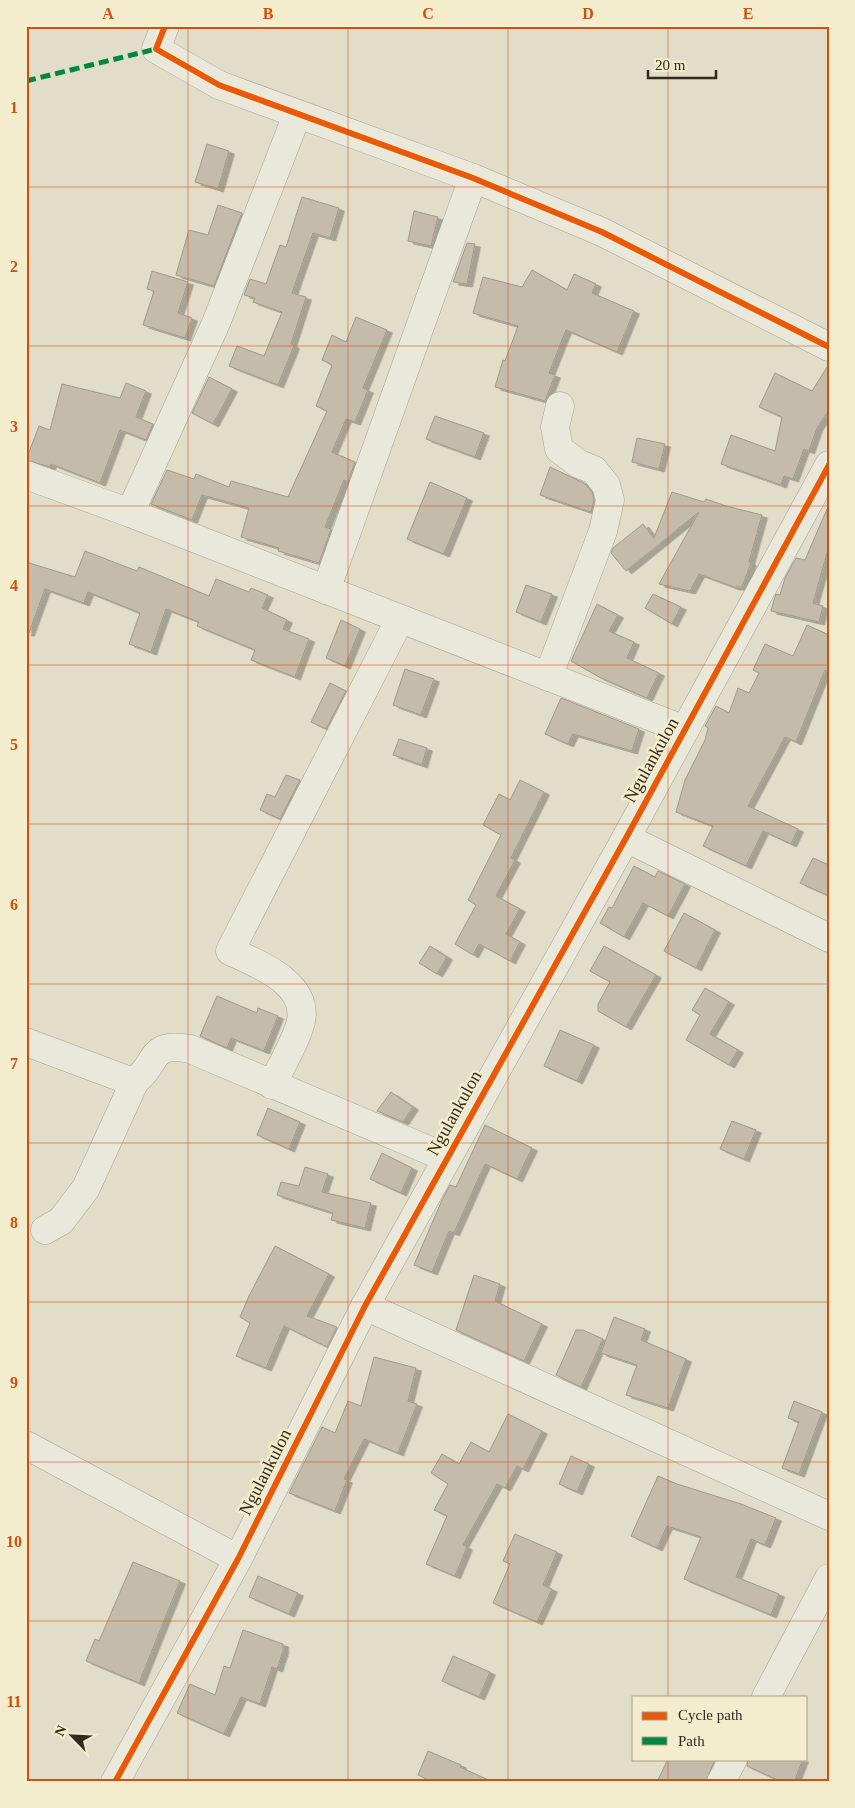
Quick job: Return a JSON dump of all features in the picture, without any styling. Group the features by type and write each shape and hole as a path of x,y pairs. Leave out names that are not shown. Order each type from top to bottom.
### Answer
{"street":[{"path":"165,26 156,49 219,85 473,178 602,232 829,347"},
{"path":"130,513 216,323 297,115"},
{"path":"326,590 473,178"},
{"path":"548,676 603,531 610,500 606,485 594,470 580,464 558,449 555,428 560,406"},
{"name":"Ngulankulon","path":"115,1782 238,1559 365,1306 626,838 829,465"},
{"path":"26,475 130,513 685,730"},
{"path":"272,1085 301,1024 301,1005 296,991 265,967 230,951 400,619"},
{"path":"626,838 829,938"},
{"path":"26,1042 135,1081"},
{"path":"45,1230 62,1221 86,1188 135,1081 160,1050 182,1048 447,1158"},
{"path":"365,1306 829,1516"},
{"path":"26,1446 238,1559"},
{"path":"767,1696 829,1578"},
{"path":"721,1782 732,1760"}],"building":[{"path":"207,144 229,151 218,189 195,182"},
{"path":"302,197 339,208 330,238 313,233 292,293 306,297 291,344 294,346 278,385 229,366 237,346 264,356 282,312 253,302 255,298 244,295 250,279 266,284 280,245 286,247"},
{"path":"218,205 242,213 214,286 176,275 189,230 208,235"},
{"path":"414,211 438,217 431,246 408,241"},
{"path":"467,243 475,244 467,284 453,282"},
{"path":"532,270 567,290 574,274 596,284 592,293 634,311 617,352 566,330 549,373 555,375 545,401 495,387 503,360 505,361 518,326 473,313 483,277 522,287"},
{"path":"152,271 188,282 178,313 192,318 185,338 143,325 154,291 147,289"},
{"path":"356,317 387,330 363,388 368,390 355,422 346,419 332,452 355,462 348,482 344,480 325,527 331,529 319,563 278,551 279,548 241,537 249,508 202,495 192,520 151,504 167,470 194,479 196,474 229,487 231,481 288,497 327,411 316,406 332,365 322,360 332,335 346,342"},
{"path":"829,364 829,410 817,428 809,451 804,449 793,479 784,476 781,485 721,464 731,435 775,451 782,417 759,407 775,373 812,391"},
{"path":"209,377 232,389 213,424 192,413"},
{"path":"126,383 146,391 136,417 153,424 146,440 120,430 100,483 51,464 50,467 26,460 39,426 50,430 62,384 120,398"},
{"path":"435,416 484,433 475,457 426,439"},
{"path":"637,438 665,444 659,469 632,462"},
{"path":"550,467 584,483 592,492 594,500 591,512 540,495"},
{"path":"430,482 467,498 444,554 407,539"},
{"path":"672,492 704,502 706,499 762,515 749,562 751,563 742,587 734,587 699,574 690,591 659,584 699,512 626,571 611,553 613,548 643,524 654,538"},
{"path":"827,509 829,546 813,603 823,606 819,622 771,611 776,594 780,595 785,578 796,558 805,560"},
{"path":"85,551 137,571 139,567 209,596 216,579 249,592 251,588 268,595 262,608 287,620 283,629 309,639 295,677 251,660 255,650 197,626 199,622 166,609 151,652 129,644 140,613 88,592 84,603 45,589 29,633 26,633 26,562 75,577"},
{"path":"526,585 552,594 541,622 516,612"},
{"path":"653,594 681,607 672,624 645,608"},
{"path":"597,604 618,615 609,631 634,642 627,658 659,673 647,698 601,678 571,661"},
{"path":"341,620 360,629 345,666 326,658"},
{"path":"807,625 829,635 829,672 825,670 796,742 785,737 748,806 798,829 791,844 763,831 746,866 703,846 713,826 676,812 685,780 705,740 708,728 705,726 716,706 729,713 738,688 749,693 759,673 753,670 765,644 793,656"},
{"path":"405,669 434,679 421,715 393,705"},
{"path":"330,683 346,691 326,729 311,722"},
{"path":"561,698 639,729 632,751 573,734 568,744 545,734"},
{"path":"399,739 427,748 422,765 393,755"},
{"path":"286,775 300,780 280,819 260,810 267,794 275,797"},
{"path":"520,780 544,792 511,858 515,860 496,896 520,909 506,934 520,942 510,961 479,944 473,955 455,944 476,905 468,900 501,835 483,825 499,794 510,800"},
{"path":"813,858 829,865 829,896 800,883"},
{"path":"634,866 655,877 658,871 685,884 668,916 643,903 624,937 600,923 609,907 612,908"},
{"path":"684,913 715,930 696,968 664,951"},
{"path":"430,946 447,957 437,974 419,963"},
{"path":"604,946 656,975 626,1027 598,1011 598,1004 610,982 590,971"},
{"path":"705,988 729,1002 710,1034 738,1050 729,1065 686,1040 700,1015 692,1010"},
{"path":"217,996 257,1013 258,1008 278,1016 264,1051 231,1038 227,1048 200,1036"},
{"path":"560,1030 594,1045 577,1081 544,1066"},
{"path":"391,1092 413,1107 403,1122 377,1111"},
{"path":"268,1108 300,1122 289,1149 257,1135"},
{"path":"732,1121 756,1130 744,1159 720,1149"},
{"path":"485,1125 532,1148 517,1179 485,1164 454,1233 449,1231 432,1272 414,1265 442,1200 450,1185 456,1187"},
{"path":"382,1153 412,1168 401,1193 370,1179"},
{"path":"305,1167 328,1174 322,1192 371,1203 365,1228 331,1220 333,1213 277,1195 281,1182 299,1186"},
{"path":"275,1246 329,1274 307,1316 337,1327 327,1347 284,1326 266,1368 236,1356 250,1323 240,1317"},
{"path":"474,1275 500,1284 495,1301 542,1324 524,1361 456,1330"},
{"path":"614,1317 645,1329 641,1340 686,1359 668,1408 626,1395 637,1365 601,1353"},
{"path":"576,1330 583,1330 603,1339 581,1387 556,1375"},
{"path":"374,1357 416,1368 408,1401 417,1404 398,1453 364,1439 344,1479 347,1480 335,1511 289,1493 322,1427 335,1433 348,1401 361,1406"},
{"path":"794,1401 822,1412 799,1474 782,1468 799,1422 788,1418"},
{"path":"508,1414 542,1431 523,1469 517,1466 505,1488 497,1484 463,1545 467,1547 455,1576 426,1564 447,1516 434,1510 448,1484 431,1473 442,1454 459,1464 471,1442 489,1452"},
{"path":"571,1456 589,1464 577,1492 559,1484"},
{"path":"658,1476 776,1518 765,1545 751,1539 736,1577 779,1594 771,1615 684,1579 701,1537 667,1526 657,1548 631,1536"},
{"path":"515,1534 557,1552 543,1585 552,1589 537,1622 493,1603 510,1564 503,1561"},
{"path":"133,1562 180,1581 139,1683 86,1661 95,1639 99,1641"},
{"path":"258,1576 298,1593 289,1614 249,1597"},
{"path":"243,1630 283,1644 283,1651 277,1669 272,1667 260,1704 241,1697 224,1734 177,1713 190,1684 215,1695 224,1666 230,1668"},
{"path":"453,1656 490,1672 479,1697 442,1681"},
{"path":"428,1751 461,1765 460,1767 493,1782 433,1782 418,1775"},
{"path":"668,1760 715,1760 706,1782 657,1782"},
{"path":"748,1760 803,1760 794,1782 782,1782 747,1766"}],"marked path":[{"path":"26,81 156,49"}],"cycle path":[{"path":"165,26 156,49 219,85 473,178 602,232 829,347"},
{"path":"115,1782 238,1559 365,1306 626,838 829,465"}]}
